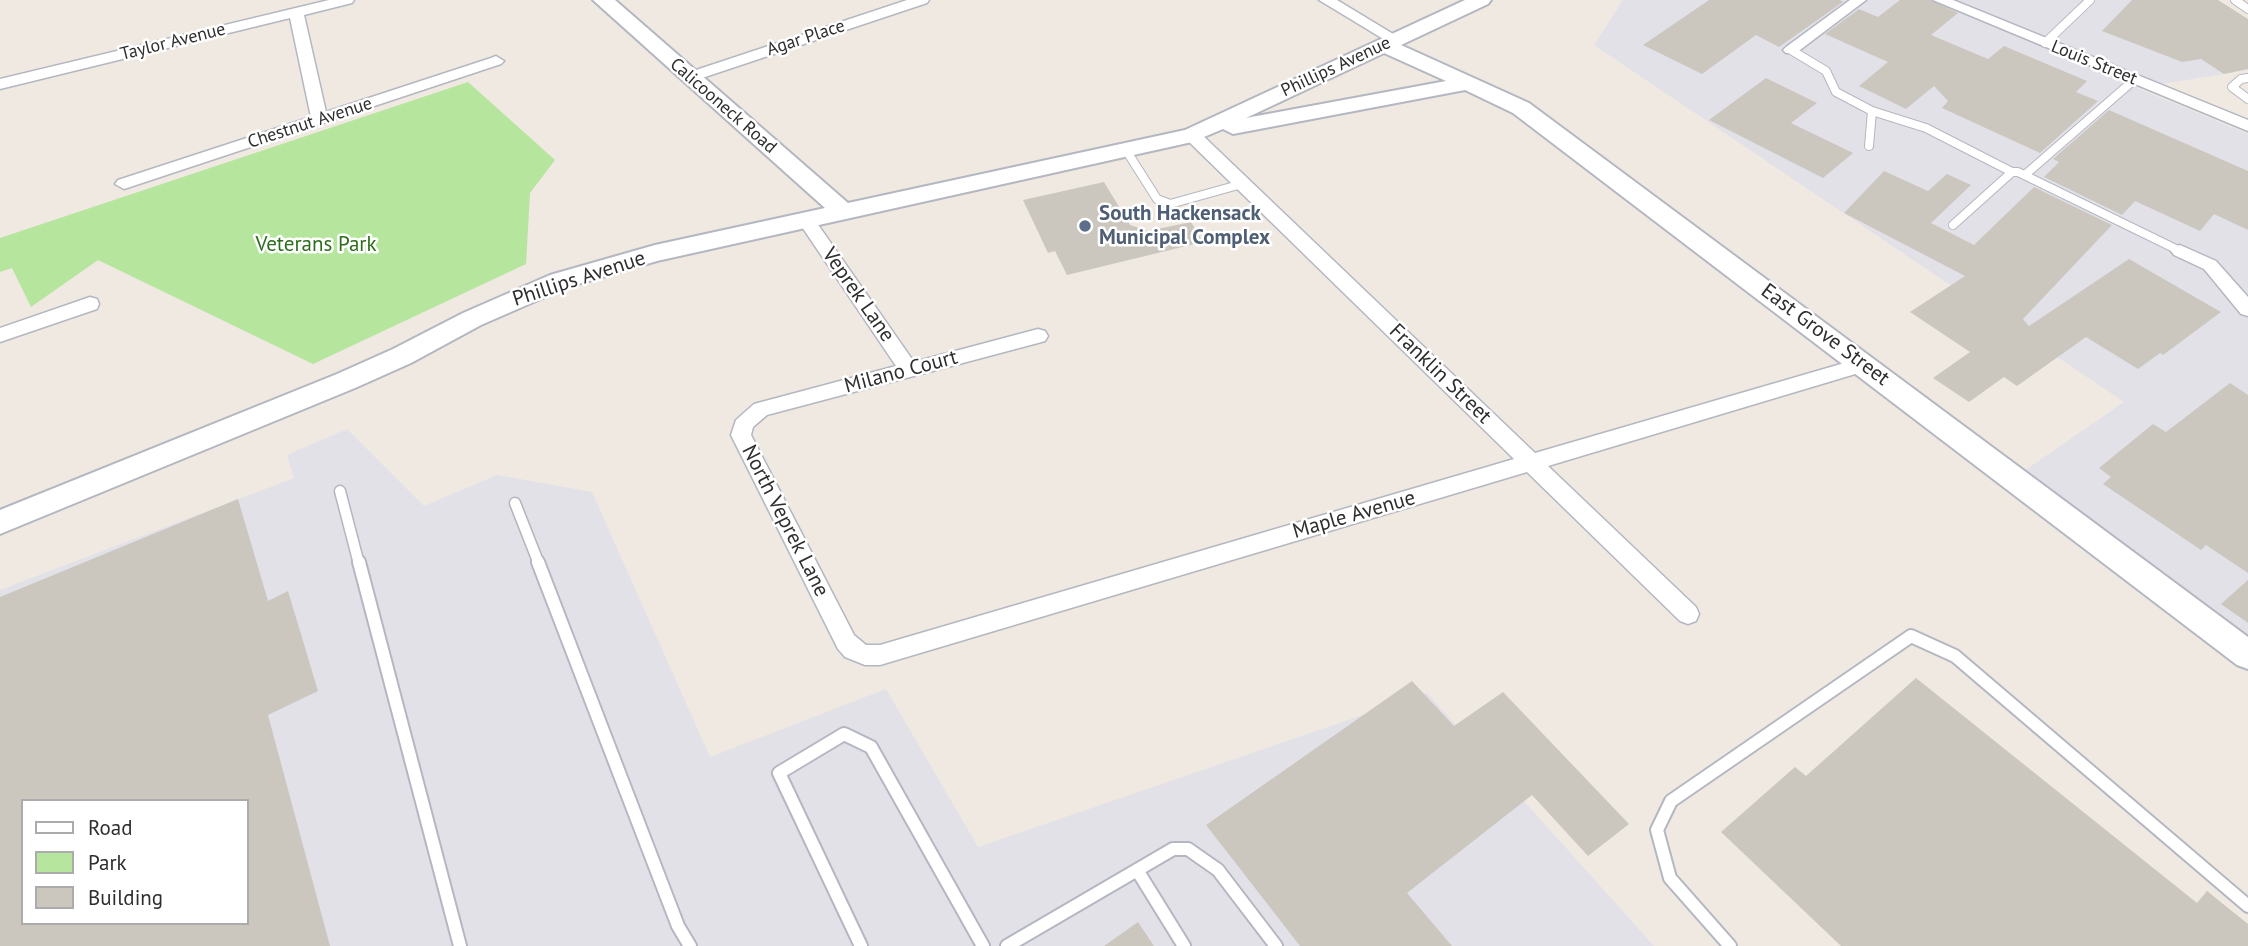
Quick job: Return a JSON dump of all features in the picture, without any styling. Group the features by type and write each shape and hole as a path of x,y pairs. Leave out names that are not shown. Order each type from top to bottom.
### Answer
{"street":[{"name":"Taylor Avenue","path":"0,84 347,0"},
{"name":"Calicooneck Road","path":"603,0 844,212"},
{"name":"Agar Place","path":"690,77 922,0"},
{"name":"East Grove Street","path":"1326,0 1390,42 1521,108 1865,364 2248,655"},
{"name":"Phillips Avenue","path":"1192,135 1481,0"},
{"path":"1791,50 1860,0"},
{"name":"Louis Street","path":"1941,0 2248,126"},
{"path":"296,12 320,120"},
{"name":"Chestnut Avenue","path":"124,184 496,61"},
{"name":"Phillips Avenue","path":"0,523 346,381 515,298 559,281 655,253 1192,135 1471,83"},
{"name":"Franklin Street","path":"1192,135 1688,614"},
{"name":"Veprek Lane","path":"806,220 909,370"},
{"path":"2180,251 2210,265 2248,309"},
{"path":"0,335 90,304"},
{"name":"Milano Court","path":"764,408 1038,336"},
{"name":"Maple Avenue","path":"846,642 853,650 864,655 880,655 1865,364"},
{"name":"North Veprek Lane","path":"764,408 750,415 743,425 741,435 846,642"}],"lane":[{"path":"2045,43 2090,0"},
{"path":"1791,50 1826,71 1836,92 1872,111 1926,128 2012,172 2026,174 2180,251"},
{"path":"2248,78 2241,79 2232,87 2248,99"},
{"path":"2026,174 2134,80"},
{"path":"1869,146 1872,111"},
{"path":"1126,150 1157,199 1170,204 1242,184"},
{"path":"1953,225 2012,172"},
{"path":"340,491 460,946"},
{"path":"515,503 678,926 690,946"},
{"path":"1730,946 1670,878 1657,830 1671,801 1911,636 1955,656 2248,906"},
{"path":"861,946 779,773 844,734 871,747 983,946"},
{"path":"1007,946 1173,849 1188,849 1218,870 1276,946"},
{"path":"1138,870 1184,946"}],"shaded area":[{"path":"1623,0 2217,0 2248,21 2248,70 2137,88 2248,134 2248,658 2008,482 2124,402 1594,45"},
{"path":"347,429 424,506 497,475 592,492 710,757 886,689 978,847 1427,693 1654,946 0,946 0,590 294,478 287,455"}],"green space":[{"name":"Veterans Park","path":"468,82 555,160 530,193 526,264 313,364 98,260 31,307 12,268 0,272 0,238"}],"building":[{"path":"1709,0 1843,2 1779,47 1756,35 1702,74 1643,45"},
{"path":"1900,0 1931,0 1958,13 1931,35 1988,59 2004,46 2087,81 2076,92 2098,101 2040,153 1942,108 1948,101 1934,86 1906,109 1859,86 1888,62 1825,34 1859,9 1878,17"},
{"path":"2132,0 2218,0 2248,19 2248,69 2224,74 2201,59 2182,62 2102,31"},
{"path":"1766,78 1817,103 1791,123 1853,153 1823,178 1709,120"},
{"path":"2109,110 2248,171 2248,230 2214,214 2200,231 2135,201 2122,215 2044,177 2059,162 2053,159"},
{"path":"1884,171 1928,191 1947,174 1971,185 1931,223 1974,245 2034,187 2112,225 2023,319 2029,326 2129,259 2221,312 2163,355 2160,353 2138,369 2086,337 2017,386 2004,377 1969,402 1933,378 1970,352 1910,312 1965,276 1844,213"},
{"name":"South Hackensack Municipal Complex","path":"1104,182 1130,225 1148,231 1191,222 1203,242 1067,275 1055,251 1048,253 1023,200"},
{"path":"2230,383 2248,395 2248,573 2206,545 2201,550 2103,484 2111,477 2099,468 2153,424 2166,432"},
{"path":"238,499 268,601 288,591 318,691 268,715 330,946 0,946 0,597"},
{"path":"2248,580 2248,623 2221,604"},
{"path":"1916,678 2197,903 2207,891 2248,924 2248,946 1841,946 1721,832 1795,767 1806,776"},
{"path":"1412,681 1454,726 1503,692 1629,824 1588,856 1532,795 1407,893 1452,946 1300,946 1206,825"},
{"path":"1138,922 1154,946 1104,946"}],"place":[{"name":"South Hackensack Municipal Complex","path":"1085,226"}]}
